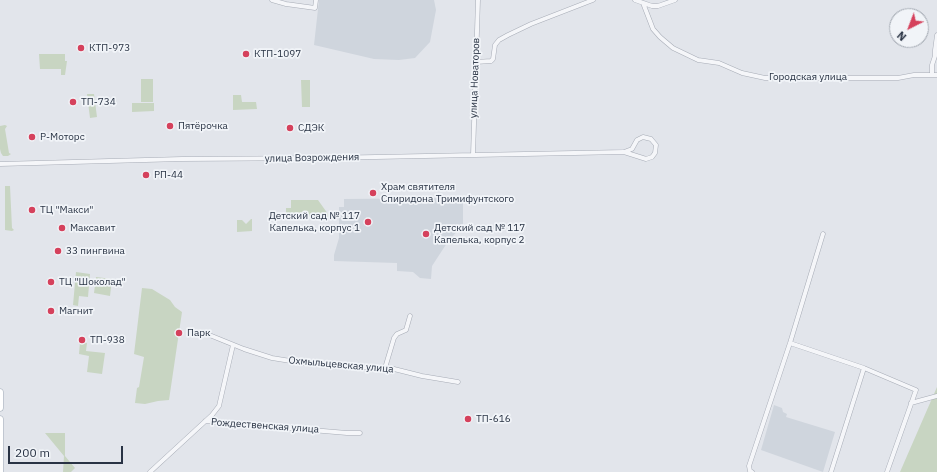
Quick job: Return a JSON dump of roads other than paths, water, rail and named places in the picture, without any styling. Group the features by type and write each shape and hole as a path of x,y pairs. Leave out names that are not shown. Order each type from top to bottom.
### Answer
{"main road":[{"path":"0,392 0,408"},
{"path":"0,419 0,472"}],"street":[{"path":"272,0 286,4 315,8 316,0"},
{"name":"улица Новаторов","path":"473,155 478,0"},
{"path":"476,62 491,61 494,59 495,45 499,40 508,35 593,0"},
{"path":"635,0 652,6 658,6 675,0"},
{"name":"Городская улица","path":"643,3 653,29 673,48 698,60 719,63 742,72 765,78 898,78 914,75 937,75"},
{"path":"932,75 932,64 935,56 937,35"},
{"name":"улица Возрождения","path":"0,164 182,159 624,152 646,159 654,155 656,147 654,141 643,137 637,140 632,149 624,152"},
{"path":"752,472 750,471 749,466 790,343 823,234"},
{"path":"385,368 394,338 397,334 406,330 410,316"},
{"name":"Охмыльцевская улица","path":"202,332 233,345 272,358 309,364 394,369 422,376 458,382"},
{"path":"790,343 864,368 916,390 887,472"},
{"name":"Рождественская улица","path":"205,421 219,406 233,345"},
{"path":"831,472 864,368"},
{"path":"911,403 937,395"},
{"path":"150,472 205,421"},
{"name":"Рождественская улица","path":"205,421 360,433"}],"place":[{"name":"КТП-973","path":"81,48"},
{"name":"КТП-1097","path":"246,54"},
{"name":"ТП-734","path":"73,102"},
{"name":"Пятёрочка","path":"170,126"},
{"name":"СДЭК","path":"290,128"},
{"name":"Р-Моторс","path":"32,137"},
{"name":"РП-44","path":"146,175"},
{"name":"Храм святителя Спиридона Тримифунтского","path":"373,193"},
{"name":"ТЦ \"Макси\"","path":"32,210"},
{"name":"Детский сад № 117 Капелька, корпус 1","path":"368,222"},
{"name":"Максавит","path":"62,228"},
{"name":"Детский сад № 117 Капелька, корпус 2","path":"426,234"},
{"name":"33 пингвина","path":"58,251"},
{"name":"ТЦ \"Шоколад\"","path":"51,282"},
{"name":"Магнит","path":"51,311"},
{"name":"Парк","path":"179,333"},
{"name":"ТП-938","path":"82,340"},
{"name":"ТП-616","path":"468,419"}]}
